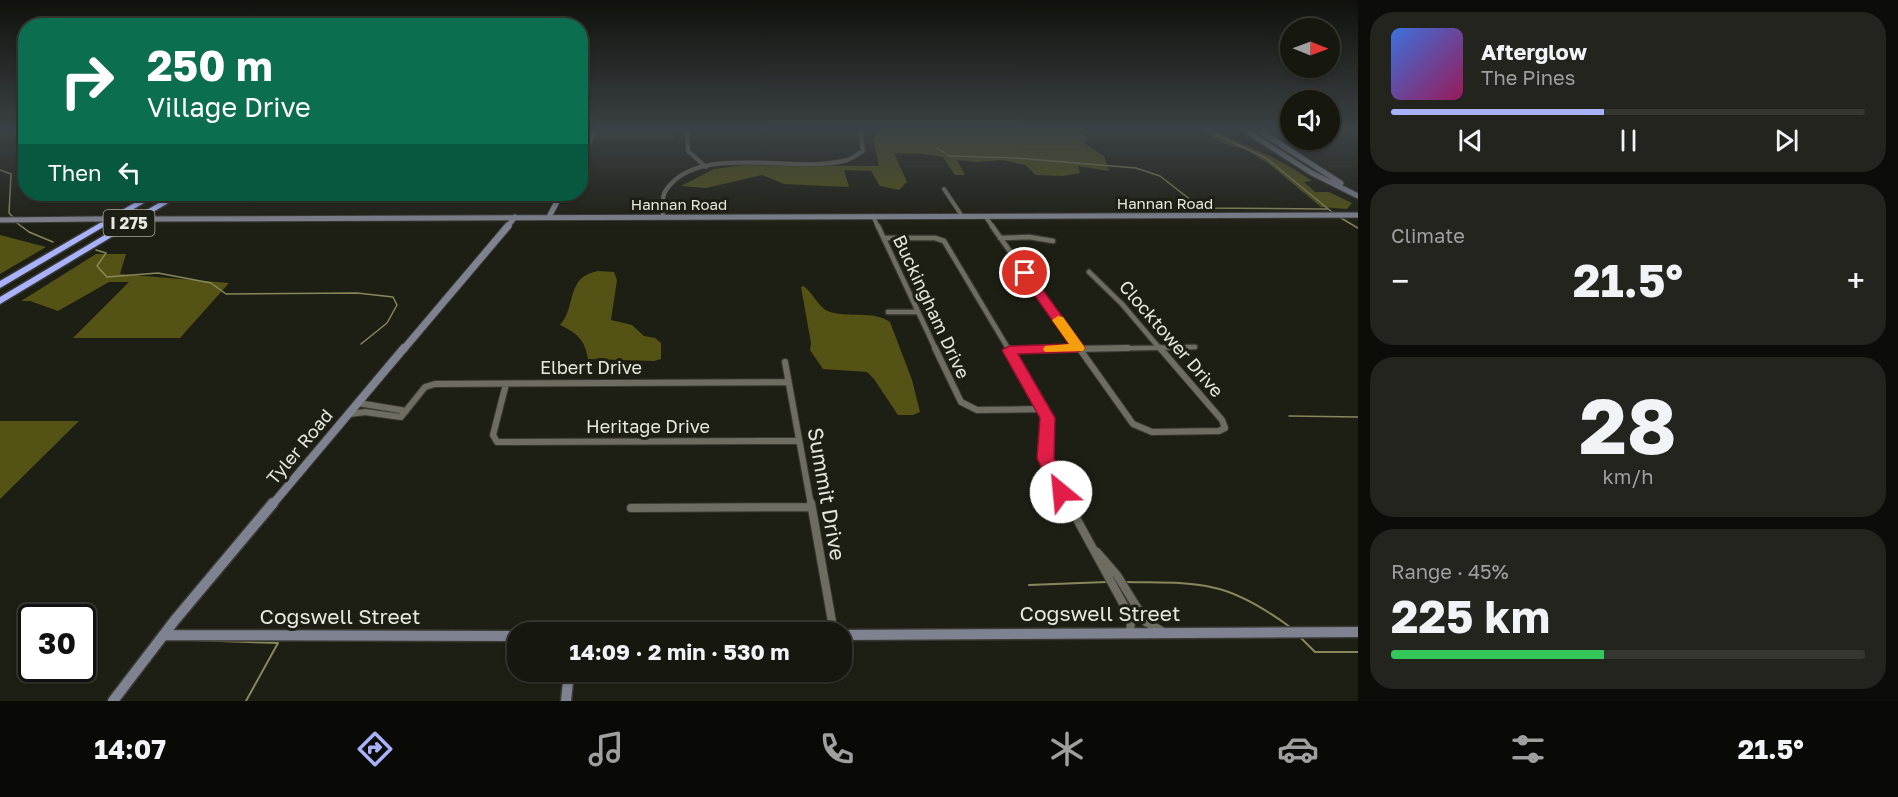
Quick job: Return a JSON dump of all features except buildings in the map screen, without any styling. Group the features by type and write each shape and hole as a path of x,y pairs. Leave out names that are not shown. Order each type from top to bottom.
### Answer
{"highway":[{"name":"I 275","path":"0,285 143,201"},
{"name":"I 275","path":"0,301 167,201"}],"street":[{"path":"701,163 706,167"},
{"path":"663,217 664,196 670,184 684,175 706,167 735,163 831,163"},
{"path":"1296,163 1358,195"},
{"path":"1297,163 1303,166 1313,165"},
{"path":"1309,163 1358,195"},
{"path":"945,189 962,216"},
{"path":"549,217 557,201"},
{"name":"Hannan Road","path":"0,220 1358,214"},
{"name":"Buckingham Drive","path":"873,216 959,399 967,407 977,410 1044,409"},
{"path":"985,216 1078,348"},
{"name":"Tyler Road","path":"113,701 164,635 348,414 516,218"},
{"path":"1000,238 1029,237 1053,241"},
{"path":"884,238 941,239 1044,409 1048,426 1045,454 1048,467 1131,621 1130,633"},
{"name":"Clocktower Drive","path":"1078,348 1131,421 1141,429 1152,432 1173,432 1219,431 1225,428 1222,420 1160,347 1122,304 1089,272"},
{"path":"888,312 918,312"},
{"path":"1009,350 1195,347"},
{"name":"Summit Drive","path":"785,362 832,622"},
{"name":"Elbert Drive","path":"405,413 429,385 789,382"},
{"name":"Heritage Drive","path":"506,384 493,435 497,442 799,441"},
{"path":"358,403 405,413"},
{"path":"348,414 365,412 395,417 405,413"},
{"path":"632,508 811,507"},
{"path":"1091,547 1112,568 1146,622 1169,633"},
{"name":"Cogswell Street","path":"852,635 1358,632"},
{"name":"Cogswell Street","path":"164,635 507,636"},
{"path":"566,701 568,682"}],"shaded area":[{"path":"878,163 898,163 907,182 899,190 880,186 871,171 844,170 849,187 784,184 762,175 706,188 681,186 714,169 744,165 879,166"},
{"path":"947,163 958,163 965,175 955,175"},
{"path":"1015,163 1106,163 1109,171 1078,166 1080,173 1063,176 1036,175 1025,165"},
{"path":"1267,163 1282,163 1312,181 1304,182 1315,192 1329,192 1352,203 1347,209 1321,207"},
{"path":"0,235 46,247 0,274"},
{"path":"96,254 126,254 120,274 229,283 180,338 73,338 129,282 109,282 58,311 30,301 21,301"},
{"path":"598,271 614,272 617,280 611,320 632,325 644,336 655,338 661,343 661,359 654,361 588,359 585,347 579,338 560,325 576,286 588,274"},
{"path":"803,286 822,307 830,312 876,316 890,322 912,380 920,412 913,415 898,415 867,372 823,369 810,350 811,343 801,287"},
{"path":"0,421 79,421 0,499"}],"waterway":[{"path":"1072,163 1136,168 1160,176 1201,208 1327,209"},
{"path":"1272,163 1332,212"},
{"path":"0,170 11,174 9,213 13,217"},
{"path":"1341,218 1358,228"},
{"path":"17,223 29,232 53,242"},
{"path":"96,250 106,253 97,266 107,277 158,273 211,283 226,294 357,293 393,297 397,305 387,323 361,344"},
{"path":"1289,416 1358,417"},
{"path":"1029,585 1106,582"},
{"path":"1126,582 1193,584 1225,591 1254,604 1290,627"},
{"path":"1300,637 1315,652 1358,652"},
{"path":"190,640 278,643 246,701"}],"slow traffic":[{"path":"1050,349 1078,348 1058,320"}],"route":[{"path":"1025,273 1078,348 1009,350 1048,418 1045,454 1048,467 1061,492"}]}
